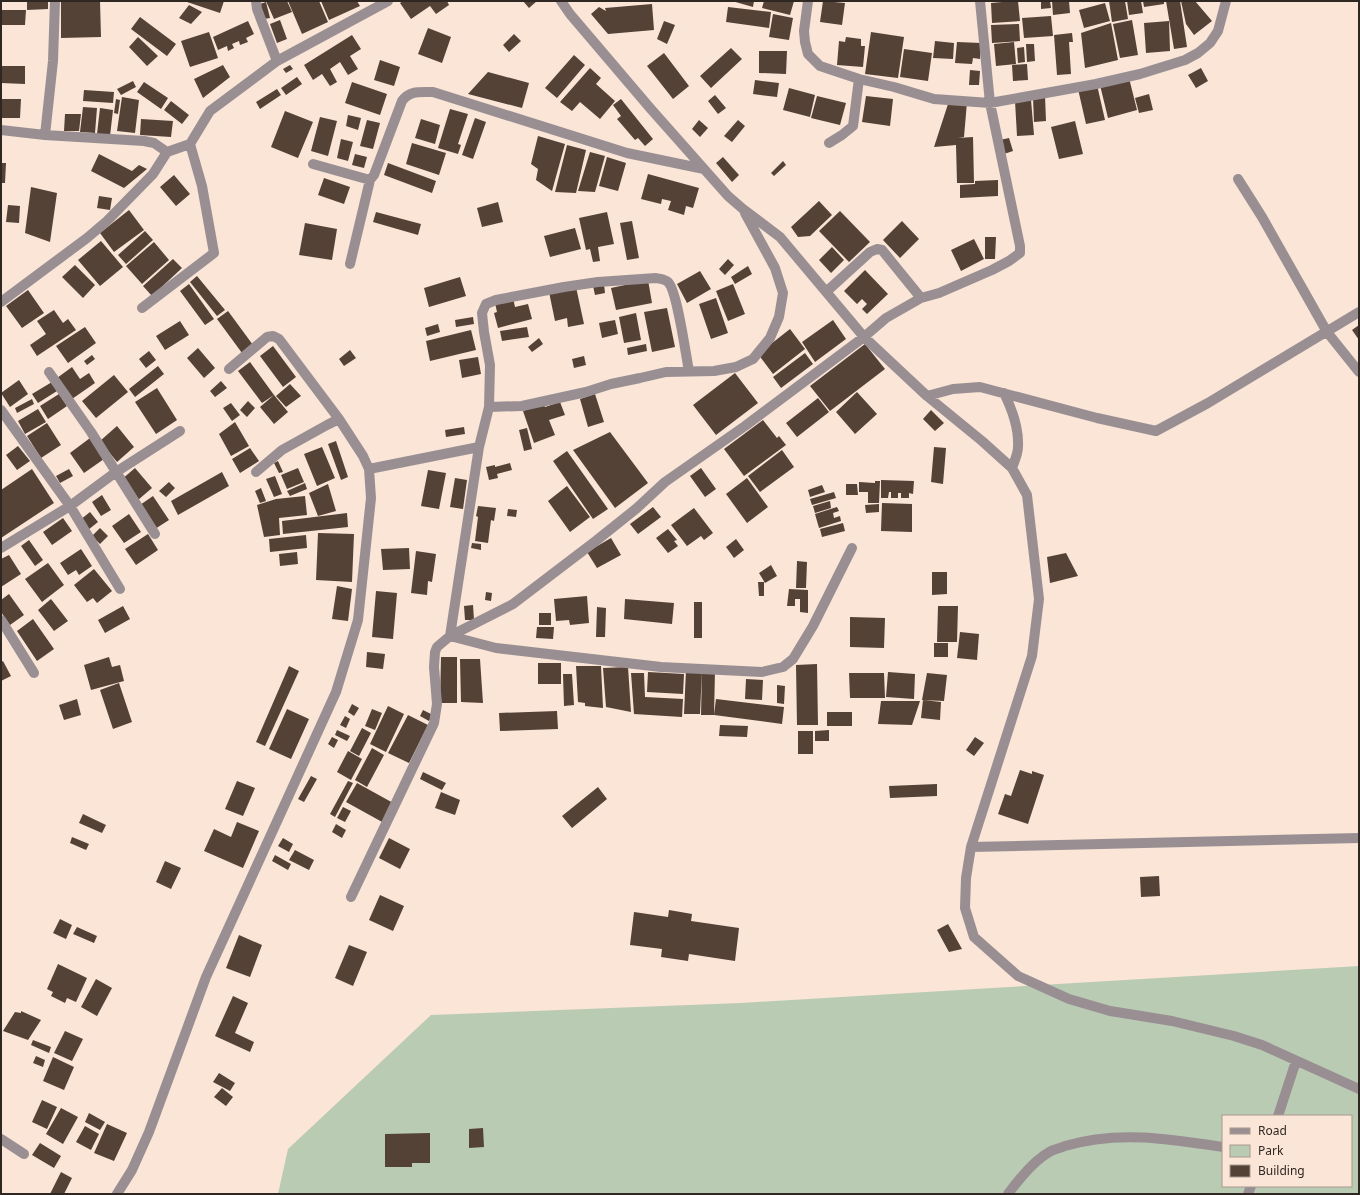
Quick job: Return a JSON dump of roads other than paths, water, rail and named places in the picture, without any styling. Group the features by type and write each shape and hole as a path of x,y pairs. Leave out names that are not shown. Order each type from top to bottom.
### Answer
{"street":[{"path":"45,135 53,61 55,1"},
{"path":"256,1 257,9 277,61"},
{"path":"1,302 107,222 154,174 167,152 190,144 210,111 277,61 388,1"},
{"path":"561,1 570,14 650,108 728,196 780,237 864,338 927,396 982,440 1012,468 1027,495 1039,599 1032,656 971,847 966,878 965,908 974,937 1018,976 1069,999 1110,1011 1172,1021 1234,1036 1262,1045 1359,1089"},
{"path":"808,1 804,42 808,54 820,66 859,79 894,87 934,99 990,103 1096,84 1140,74 1184,60 1210,43 1218,31 1226,1"},
{"path":"351,897 434,723 437,713 434,667 435,652 437,647 450,636 513,604 597,540 665,482 745,426 864,338 886,318 921,298 939,293 979,276 1009,261 1020,253 1020,246 990,103 980,1"},
{"path":"829,143 853,126 859,79"},
{"path":"350,264 370,180 374,175 402,101 406,95 414,92 432,92 627,153 704,168"},
{"path":"1,130 45,135 144,141 154,143 167,152"},
{"path":"142,308 214,253 202,186 190,144"},
{"path":"313,164 370,180"},
{"path":"1238,179 1262,217 1327,332 1359,372"},
{"path":"489,408 522,406 666,372 714,371 736,368 753,359 770,338 779,317 783,293 775,268 743,209"},
{"path":"826,292 870,252 877,249 882,250 921,298"},
{"path":"450,636 479,448 489,408 490,365 482,313 486,304 496,300 564,286 598,282 656,278 664,279 672,288 682,329 689,371"},
{"path":"927,396 953,389 980,387 1097,418 1156,431 1208,403 1359,312"},
{"path":"117,1194 132,1170 149,1132 206,977 336,692 358,620 371,498 369,469 363,456 339,419 279,339 273,336 268,336 230,369"},
{"path":"49,372 91,432 155,534"},
{"path":"1004,393 1012,412 1017,434 1018,448 1012,468"},
{"path":"1,410 70,506 120,589"},
{"path":"256,472 282,450 339,419"},
{"path":"1,548 70,506 116,472 180,431"},
{"path":"369,469 479,448"},
{"path":"450,636 496,648 661,667 762,672 783,667 793,658 813,626 852,548"},
{"path":"1,620 34,673"},
{"path":"971,847 1359,838"},
{"path":"1278,1115 1296,1061"},
{"path":"1008,1194 1029,1167 1051,1151 1081,1141 1144,1137 1222,1147"},
{"path":"1,1139 24,1154"}]}
